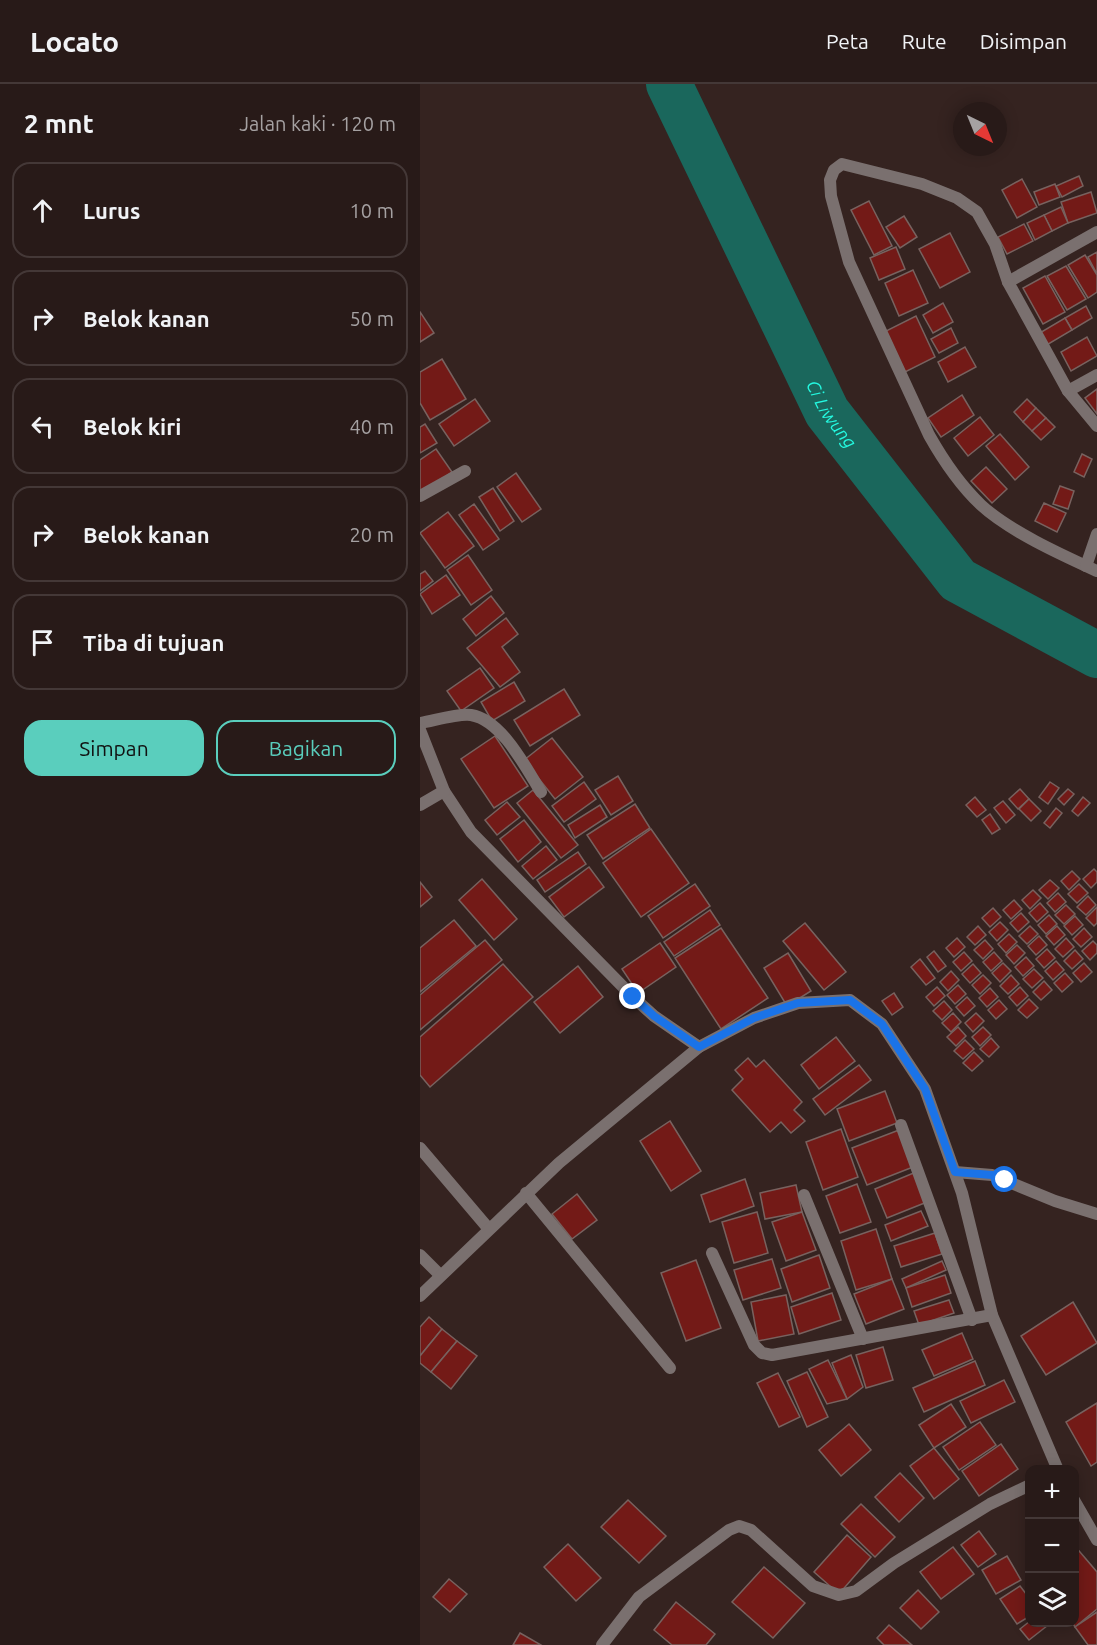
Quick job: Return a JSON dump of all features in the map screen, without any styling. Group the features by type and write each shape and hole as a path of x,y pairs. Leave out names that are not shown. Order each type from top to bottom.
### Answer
{"street":[{"path":"1097,426 1068,391 1008,282 995,244 976,212 957,198 922,184 842,165 834,170 830,180 831,196 849,262 903,381 944,462 982,506 1041,545 1092,569 1097,534"},
{"path":"1008,282 1097,232"},
{"path":"1068,391 1097,375"},
{"path":"420,496 465,471"},
{"path":"420,723 471,715 491,725 506,737 541,792"},
{"path":"420,730 444,791 471,832 633,997 654,1016 699,1047"},
{"path":"420,805 444,791"},
{"path":"420,1296 526,1193 699,1047 754,1018 798,1003 850,1000 882,1024 925,1089 963,1193 992,1315 1056,1465"},
{"path":"901,1125 972,1320"},
{"path":"420,1148 488,1228"},
{"path":"955,1172 992,1175 1055,1201 1097,1214"},
{"path":"526,1193 670,1368"},
{"path":"804,1195 863,1339"},
{"path":"712,1253 754,1345 762,1353 772,1355 992,1315"},
{"path":"420,1255 440,1275"},
{"path":"602,1645 639,1597 729,1530 739,1527 751,1530 813,1586 839,1595 856,1591 894,1563 942,1533 990,1504 1025,1487"},
{"path":"1079,1509 1097,1540"}],"building":[{"path":"1079,176 1083,186 1062,197 1056,186"},
{"path":"1022,179 1037,207 1017,218 1002,190"},
{"path":"1055,184 1060,197 1039,205 1034,192"},
{"path":"1091,192 1097,213 1068,223 1061,202"},
{"path":"869,201 892,246 874,255 851,210"},
{"path":"1061,207 1068,223 1052,231 1044,215"},
{"path":"1044,215 1052,231 1035,240 1027,223"},
{"path":"904,216 917,237 900,248 886,227"},
{"path":"1024,224 1033,241 1007,254 998,237"},
{"path":"950,233 970,272 940,288 919,249"},
{"path":"896,247 905,269 879,280 870,258"},
{"path":"1097,252 1097,274 1088,257"},
{"path":"1085,255 1097,275 1097,292 1088,298 1068,265"},
{"path":"1066,266 1086,299 1067,310 1047,276"},
{"path":"913,270 928,303 899,316 885,283"},
{"path":"1045,276 1065,312 1043,324 1023,288"},
{"path":"943,303 953,322 933,333 923,315"},
{"path":"1086,306 1092,318 1072,330 1065,318"},
{"path":"420,312 434,333 420,342"},
{"path":"916,316 935,357 905,372 886,331"},
{"path":"1065,318 1072,330 1045,346 1038,334"},
{"path":"951,328 958,343 939,353 931,339"},
{"path":"1087,337 1097,356 1071,371 1061,352"},
{"path":"965,347 976,367 948,382 938,362"},
{"path":"442,359 466,399 430,420 420,403 420,372"},
{"path":"1097,389 1097,414 1085,398"},
{"path":"962,395 974,415 941,437 928,418"},
{"path":"475,399 490,421 454,446 439,424"},
{"path":"1027,399 1036,408 1023,422 1014,412"},
{"path":"1036,408 1046,418 1032,431 1023,422"},
{"path":"980,417 994,435 968,456 954,438"},
{"path":"1046,418 1055,427 1041,440 1032,431"},
{"path":"425,424 437,443 420,453 420,427"},
{"path":"1000,434 1029,467 1015,480 986,446"},
{"path":"436,449 452,472 420,494 420,460"},
{"path":"1082,454 1092,459 1084,477 1074,472"},
{"path":"986,467 1007,489 992,503 971,481"},
{"path":"516,473 541,509 522,522 497,487"},
{"path":"1060,486 1074,491 1068,509 1053,504"},
{"path":"493,488 514,521 500,531 479,497"},
{"path":"1044,503 1066,513 1057,532 1035,521"},
{"path":"474,504 499,539 483,550 459,515"},
{"path":"448,512 474,546 445,568 420,533"},
{"path":"468,555 492,590 471,605 447,570"},
{"path":"425,571 433,581 420,591 420,574"},
{"path":"446,575 460,595 432,614 420,594"},
{"path":"491,596 504,613 476,636 463,619"},
{"path":"506,618 518,634 502,647 520,672 500,687 467,648"},
{"path":"480,668 494,688 461,711 447,691"},
{"path":"514,682 525,701 492,721 481,702"},
{"path":"564,689 580,715 530,746 514,720"},
{"path":"495,736 528,786 494,808 461,759"},
{"path":"552,738 583,777 555,799 524,760"},
{"path":"618,776 633,801 611,815 595,790"},
{"path":"584,782 596,799 564,822 552,806"},
{"path":"1050,782 1059,788 1048,804 1039,797"},
{"path":"1020,789 1029,799 1018,809 1009,799"},
{"path":"1068,789 1074,794 1064,805 1058,799"},
{"path":"533,790 578,845 561,858 517,803"},
{"path":"975,797 986,810 977,817 966,805"},
{"path":"1083,797 1090,803 1078,816 1072,811"},
{"path":"1029,799 1041,811 1031,821 1019,809"},
{"path":"1003,801 1015,815 1006,823 994,808"},
{"path":"507,802 520,817 497,835 485,820"},
{"path":"635,804 650,828 603,859 587,835"},
{"path":"600,805 607,817 575,838 568,825"},
{"path":"1056,808 1062,813 1050,828 1044,823"},
{"path":"990,814 1000,829 992,834 982,820"},
{"path":"524,820 541,842 518,862 500,839"},
{"path":"651,829 689,883 641,917 603,863"},
{"path":"546,846 557,860 533,879 522,866"},
{"path":"578,852 586,864 545,892 537,880"},
{"path":"589,867 604,887 564,917 549,897"},
{"path":"1094,869 1097,872 1097,882 1091,888 1083,879"},
{"path":"1072,871 1080,879 1069,890 1061,881"},
{"path":"482,879 517,919 494,940 459,900"},
{"path":"1050,880 1059,888 1048,899 1039,890"},
{"path":"420,882 432,897 420,907"},
{"path":"695,884 710,906 663,938 648,916"},
{"path":"1079,884 1088,893 1077,903 1068,894"},
{"path":"1033,890 1041,898 1030,909 1022,900"},
{"path":"1058,893 1066,902 1055,912 1047,903"},
{"path":"1088,896 1096,905 1086,915 1077,907"},
{"path":"1014,900 1022,909 1011,919 1003,910"},
{"path":"1040,903 1048,912 1037,922 1029,913"},
{"path":"1066,905 1075,914 1064,924 1055,915"},
{"path":"1097,907 1097,923 1094,926 1086,918"},
{"path":"993,908 1001,917 990,927 982,918"},
{"path":"710,910 720,925 674,956 664,942"},
{"path":"1021,913 1029,922 1018,932 1010,923"},
{"path":"1049,915 1057,924 1046,934 1038,925"},
{"path":"1075,916 1083,925 1072,935 1064,926"},
{"path":"454,920 476,946 420,992 420,948"},
{"path":"1000,922 1008,930 997,941 989,932"},
{"path":"805,923 846,972 824,990 783,941"},
{"path":"978,926 986,935 975,945 967,937"},
{"path":"1030,926 1038,934 1027,944 1019,936"},
{"path":"1057,926 1065,935 1054,945 1046,936"},
{"path":"721,928 768,998 721,1029 675,958"},
{"path":"1084,928 1092,937 1081,947 1073,939"},
{"path":"1009,934 1017,942 1006,953 998,944"},
{"path":"1039,936 1047,945 1036,955 1028,946"},
{"path":"957,938 965,947 954,957 946,948"},
{"path":"1066,938 1074,947 1063,957 1055,949"},
{"path":"485,940 502,960 420,1030 420,995"},
{"path":"985,940 993,949 983,959 974,950"},
{"path":"1093,941 1097,945 1097,953 1090,960 1082,951"},
{"path":"660,943 676,967 638,993 622,969"},
{"path":"1017,945 1025,953 1014,964 1006,955"},
{"path":"1047,949 1055,958 1044,968 1036,959"},
{"path":"1075,950 1083,959 1072,969 1064,961"},
{"path":"934,951 946,966 938,972 927,957"},
{"path":"964,952 972,961 961,971 953,962"},
{"path":"994,952 1002,961 991,971 983,962"},
{"path":"788,953 811,991 787,1006 764,968"},
{"path":"1026,957 1034,966 1023,976 1015,967"},
{"path":"920,959 935,978 926,985 911,967"},
{"path":"1056,961 1064,970 1053,980 1045,971"},
{"path":"1003,963 1011,971 1000,982 992,973"},
{"path":"1084,963 1092,972 1081,982 1073,973"},
{"path":"503,964 533,997 430,1087 420,1075 420,1037"},
{"path":"973,964 981,973 970,983 962,974"},
{"path":"578,966 603,997 560,1033 534,1002"},
{"path":"1034,969 1043,978 1032,988 1023,979"},
{"path":"951,971 959,980 948,991 940,982"},
{"path":"1065,973 1073,982 1062,992 1054,983"},
{"path":"983,975 991,983 980,994 972,985"},
{"path":"1011,975 1019,984 1008,994 1000,986"},
{"path":"1044,981 1052,990 1041,1000 1033,992"},
{"path":"958,985 966,994 955,1004 947,995"},
{"path":"937,987 945,996 934,1006 926,997"},
{"path":"1020,987 1028,996 1017,1006 1009,997"},
{"path":"990,988 998,997 987,1007 979,998"},
{"path":"894,993 903,1007 892,1015 882,1001"},
{"path":"967,997 975,1006 964,1016 956,1007"},
{"path":"1029,999 1038,1008 1027,1018 1018,1010"},
{"path":"999,1000 1007,1009 996,1019 988,1010"},
{"path":"944,1001 952,1010 942,1020 933,1011"},
{"path":"953,1013 961,1022 951,1032 942,1023"},
{"path":"976,1013 984,1021 973,1032 965,1023"},
{"path":"958,1027 966,1036 956,1046 947,1037"},
{"path":"983,1027 991,1035 980,1046 972,1037"},
{"path":"836,1037 855,1061 819,1089 801,1065"},
{"path":"991,1038 999,1047 989,1057 980,1049"},
{"path":"965,1040 974,1049 963,1059 954,1051"},
{"path":"974,1052 983,1061 972,1071 963,1063"},
{"path":"748,1058 756,1067 764,1060 802,1102 794,1110 805,1121 791,1133 781,1122 770,1132 732,1090 743,1079 735,1070"},
{"path":"859,1065 871,1080 825,1115 813,1099"},
{"path":"885,1091 897,1123 849,1141 837,1109"},
{"path":"670,1121 701,1171 671,1191 640,1141"},
{"path":"841,1129 858,1177 823,1190 806,1142"},
{"path":"899,1130 913,1167 867,1185 852,1148"},
{"path":"916,1172 927,1202 887,1218 875,1189"},
{"path":"745,1179 754,1206 710,1222 701,1195"},
{"path":"857,1184 871,1222 840,1233 826,1196"},
{"path":"796,1185 802,1212 765,1219 760,1193"},
{"path":"577,1194 597,1220 572,1239 552,1214"},
{"path":"921,1211 928,1226 891,1241 885,1225"},
{"path":"757,1212 768,1253 734,1263 722,1222"},
{"path":"802,1212 816,1250 786,1261 772,1222"},
{"path":"876,1229 892,1279 856,1290 841,1241"},
{"path":"935,1233 942,1254 901,1267 894,1246"},
{"path":"819,1255 830,1288 792,1302 781,1269"},
{"path":"772,1259 781,1288 743,1300 734,1270"},
{"path":"696,1260 721,1328 686,1341 661,1273"},
{"path":"942,1261 946,1270 906,1288 902,1279"},
{"path":"945,1275 951,1293 912,1307 906,1288"},
{"path":"892,1279 904,1309 866,1324 854,1294"},
{"path":"832,1293 841,1320 799,1334 791,1307"},
{"path":"786,1295 794,1334 758,1341 751,1302"},
{"path":"949,1300 954,1313 919,1325 914,1311"},
{"path":"1073,1302 1097,1343 1046,1375 1021,1336"},
{"path":"429,1317 442,1329 420,1356 420,1327"},
{"path":"442,1329 457,1341 431,1372 420,1363 420,1356"},
{"path":"962,1333 973,1359 934,1376 922,1350"},
{"path":"457,1341 477,1356 451,1389 431,1372"},
{"path":"883,1347 893,1380 866,1388 856,1355"},
{"path":"851,1355 863,1387 847,1399 832,1363"},
{"path":"828,1360 847,1399 827,1404 809,1369"},
{"path":"975,1361 985,1385 924,1412 913,1388"},
{"path":"807,1372 828,1417 807,1427 787,1381"},
{"path":"778,1373 800,1417 779,1427 757,1383"},
{"path":"1004,1380 1015,1402 971,1423 960,1401"},
{"path":"1097,1403 1097,1462 1091,1466 1066,1422"},
{"path":"951,1404 966,1427 934,1448 919,1425"},
{"path":"980,1422 996,1445 959,1470 943,1447"},
{"path":"849,1424 871,1450 841,1476 819,1450"},
{"path":"1001,1444 1018,1469 979,1496 962,1471"},
{"path":"934,1448 959,1479 934,1499 910,1466"},
{"path":"900,1473 924,1498 899,1522 875,1497"},
{"path":"628,1500 666,1536 639,1563 601,1527"},
{"path":"861,1504 895,1537 875,1557 841,1524"},
{"path":"979,1531 996,1554 978,1567 961,1545"},
{"path":"847,1535 871,1557 839,1594 814,1572"},
{"path":"568,1544 601,1578 576,1601 544,1567"},
{"path":"953,1547 974,1574 941,1599 920,1572"},
{"path":"1079,1551 1097,1572 1097,1609 1079,1624"},
{"path":"1007,1556 1021,1580 996,1594 982,1570"},
{"path":"764,1567 805,1603 773,1638 732,1602"},
{"path":"449,1579 467,1594 450,1612 433,1597"},
{"path":"1020,1586 1025,1592 1025,1619 1017,1624 1000,1599"},
{"path":"918,1590 939,1612 921,1629 900,1608"},
{"path":"676,1602 715,1634 706,1645 672,1645 654,1630"},
{"path":"1097,1612 1097,1645 1088,1645 1075,1627 1079,1627 1079,1624"},
{"path":"889,1625 912,1645 884,1645 877,1638"},
{"path":"1025,1625 1025,1627 1046,1627 1029,1640 1020,1629"},
{"path":"520,1633 541,1645 513,1645"}],"waterway":[{"name":"Ci Liwung","path":"669,84 827,412 958,580 1097,655"}],"route":[{"path":"633,997 675,1032 699,1047 754,1018 798,1003 850,1000 882,1024 925,1089 955,1172 992,1175 1005,1180"}]}
